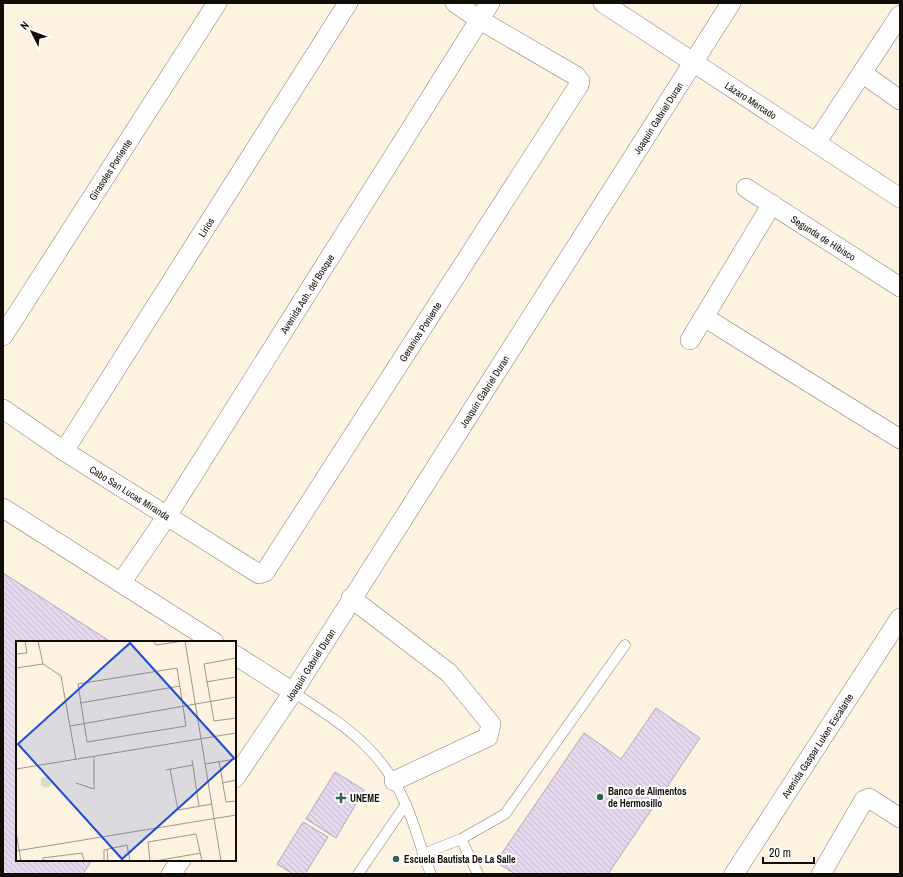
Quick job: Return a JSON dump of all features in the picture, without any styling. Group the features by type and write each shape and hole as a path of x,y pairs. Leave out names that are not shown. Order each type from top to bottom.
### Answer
{"street":[{"name":"Girasoles Poniente","path":"3,336 217,3"},
{"name":"Lirios","path":"64,450 348,3"},
{"path":"456,3 480,20"},
{"name":"Avenida Ash. del Bosque","path":"121,583 167,516 490,3"},
{"name":"Lázaro Mercado","path":"603,3 694,61 816,144 900,198"},
{"name":"Joaquín Gabriel Duran","path":"236,777 293,692 351,598 731,3"},
{"path":"816,144 900,15"},
{"name":"Geranios Poniente","path":"258,574 265,572 579,85 580,81 576,76 480,20"},
{"path":"862,73 900,100"},
{"name":"Segunda de Hibisco","path":"746,188 900,287"},
{"path":"690,340 772,204"},
{"path":"704,317 900,439"},
{"name":"Cabo San Lucas Miranda","path":"3,409 64,450 258,574"},
{"path":"3,508 212,641"},
{"path":"351,598 450,673 491,724 488,737 394,781"},
{"name":"Avenida Gaspar Luken Escalante","path":"734,874 900,618"},
{"path":"236,656 293,692"},
{"path":"821,874 864,800 869,798 900,818"},
{"path":"171,874 180,861"}],"lane":[{"path":"423,854 461,839 505,814 625,645"},
{"path":"293,692 349,729 374,753 394,781 406,804 431,874"},
{"path":"358,874 406,804"},
{"path":"461,839 478,874"}],"building":[{"path":"3,573 109,641 16,641 16,861 91,861 83,874 3,874"},
{"name":"Banco de Alimentos de Hermosillo","path":"656,708 700,738 608,874 515,874 496,862 584,733 621,759"},
{"path":"335,772 364,790 336,838 306,819"},
{"path":"303,822 328,837 305,874 293,874 277,864"}],"place":[{"name":"Banco de Alimentos de Hermosillo","path":"600,797"},
{"name":"UNEME","path":"341,798"},
{"name":"Escuela Bautista De La Salle","path":"396,859"}]}
